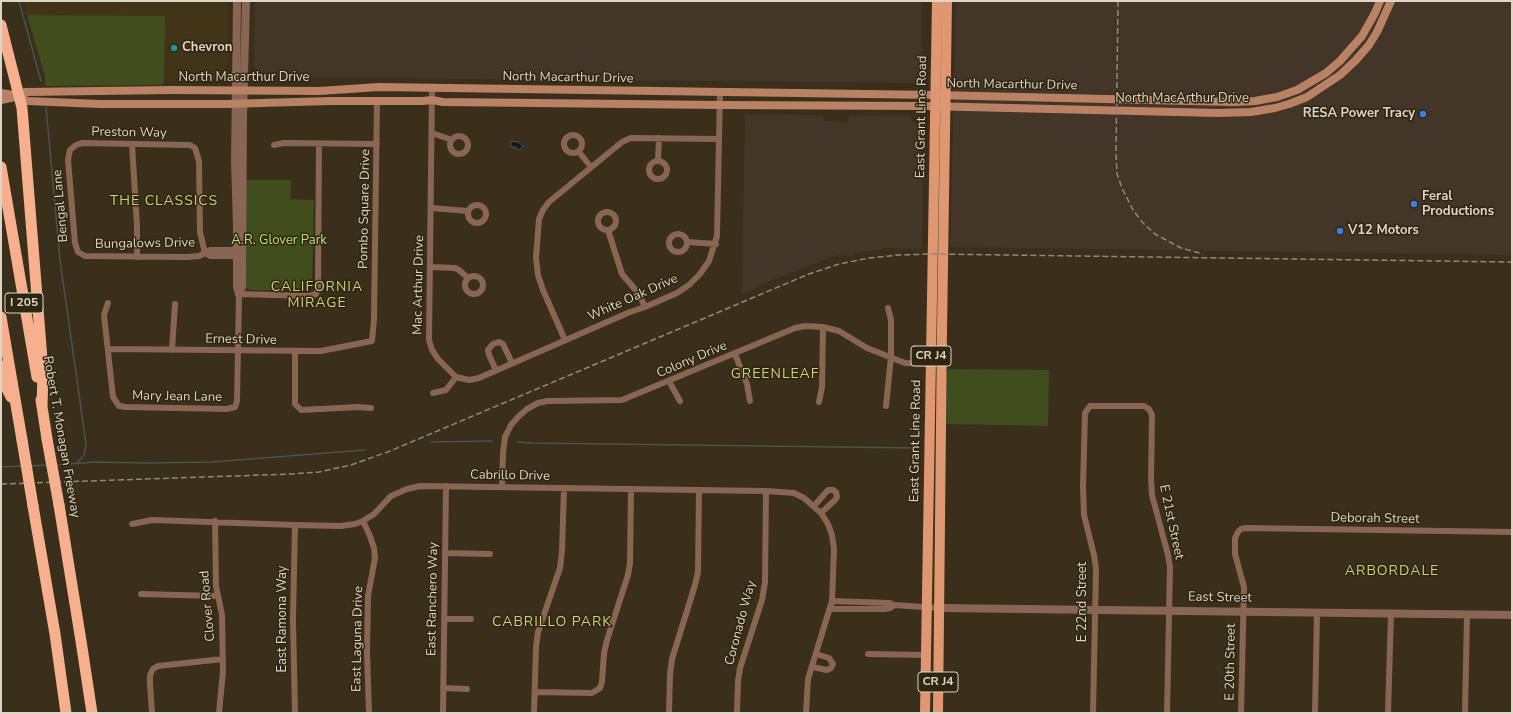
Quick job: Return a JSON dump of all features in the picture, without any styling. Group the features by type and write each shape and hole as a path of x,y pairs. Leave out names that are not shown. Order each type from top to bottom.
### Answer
{"highway":[{"path":"1,25 22,108 43,372 42,406"},
{"name":"Robert T. Monagan Freeway","path":"1,167 59,505 92,713"},
{"name":"I 205","path":"1,317 56,641 66,713"},
{"path":"1,366 4,383 16,409"}],"main road":[{"name":"East Grant Line Road","path":"925,713 937,1"},
{"name":"East Grant Line Road","path":"938,713 947,1"},
{"name":"North MacArthur Drive","path":"1116,100 1255,101 1277,97 1297,90 1326,72 1340,61 1362,36 1380,1"},
{"name":"North MacArthur Drive","path":"1067,109 1219,113 1251,112 1289,104 1307,97 1323,88 1355,61 1369,45 1377,32 1391,1"},
{"name":"North Macarthur Drive","path":"1,100 20,96 25,92 432,88 1116,100"},
{"name":"North Macarthur Drive","path":"1,93 20,96 27,101 100,104 432,100 443,102 946,106 1067,109"}],"street":[{"path":"237,1 235,90 239,103 242,185 242,287 239,294"},
{"path":"237,351 239,294 237,287 235,162 239,103 244,90 246,1"},
{"name":"Mac Arthur Drive","path":"432,88 429,340 432,350 438,359 456,377"},
{"name":"White Oak Drive","path":"456,377 469,380 479,378 630,312 645,308 689,285 700,274 709,261 716,244 717,236 720,92"},
{"name":"Pombo Square Drive","path":"372,341 374,325 377,101"},
{"path":"432,133 452,140"},
{"path":"565,340 543,290 538,275 536,258 538,229 541,214 549,202 622,142 631,138 719,139"},
{"path":"658,161 659,138"},
{"name":"Preston Way","path":"70,150 76,145 82,143 190,145 195,148 200,161 200,232 205,253"},
{"path":"274,145 284,143 377,144"},
{"path":"132,144 137,226 137,257"},
{"path":"239,294 309,296 316,294 318,288 319,144"},
{"name":"Bengal Lane","path":"70,150 68,160 74,244 78,252 85,256"},
{"path":"579,152 591,167"},
{"path":"431,208 468,211"},
{"path":"608,230 622,274 639,294 645,308"},
{"path":"687,242 716,244"},
{"name":"Bungalows Drive","path":"85,256 187,257 205,253 210,250 232,250 237,247"},
{"name":"Bungalows Drive","path":"205,253 210,256 232,256 237,258"},
{"path":"430,267 455,268 468,278"},
{"path":"108,303 104,315 109,349"},
{"path":"172,350 176,304"},
{"path":"886,406 891,357 891,320 888,308"},
{"name":"Colony Drive","path":"502,487 505,437 511,425 518,417 527,409 538,403 548,401 622,400 795,328 806,326 823,327 839,332 867,348 905,362 931,364 942,363"},
{"path":"819,402 822,387 823,327"},
{"name":"Ernest Drive","path":"109,349 321,351 372,341"},
{"path":"496,370 488,350 493,344 499,342 503,344 512,363"},
{"name":"Mary Jean Lane","path":"109,349 113,398 119,406 227,410 235,407 238,401 237,351"},
{"path":"295,351 295,404 301,410 358,407 371,408"},
{"path":"735,354 747,384 750,401"},
{"path":"432,393 446,390 456,377"},
{"path":"669,381 680,401"},
{"name":"E 21st Street","path":"1085,420 1085,413 1090,406 1144,406 1149,409 1152,416 1152,495 1170,567 1167,713"},
{"name":"E 22nd Street","path":"1085,420 1084,515 1096,569 1093,713"},
{"name":"Cabrillo Drive","path":"132,524 152,520 216,521 295,526 341,526 363,521 374,514 391,496 407,488 420,486 766,491 794,494 804,498 821,513 828,524 832,535 834,549 832,601 812,666 807,691 806,713"},
{"name":"East Ranchero Way","path":"443,713 446,486"},
{"path":"534,713 536,647 538,632 560,568 564,488"},
{"path":"535,692 592,693 600,688 607,640 628,575 630,563 631,489"},
{"path":"670,713 670,674 672,659 696,585 698,572 699,490"},
{"path":"814,506 828,490 833,490 836,492 837,497 835,500 821,513"},
{"name":"Coronado Way","path":"737,713 740,668 762,600 765,582 766,491"},
{"name":"Clover Road","path":"216,521 216,586 222,615 223,659 219,713"},
{"name":"East Laguna Drive","path":"363,521 374,548 375,558 368,596 367,651 369,713"},
{"name":"East Ramona Way","path":"295,526 293,619 295,713"},
{"name":"Deborah Street","path":"1239,531 1246,528 1512,532"},
{"name":"E 20th Street","path":"1239,531 1235,538 1234,554 1244,588 1241,713"},
{"path":"445,553 490,554"},
{"path":"141,594 218,596"},
{"path":"832,601 890,603 894,605"},
{"path":"830,609 884,609 890,608 894,605"},
{"name":"East Street","path":"894,605 939,608 1512,615"},
{"path":"1315,713 1317,612"},
{"path":"1388,713 1391,613"},
{"path":"1465,713 1467,614"},
{"path":"444,619 471,619"},
{"path":"812,666 827,670 831,668 833,664 829,658 816,654"},
{"path":"868,654 926,655"},
{"path":"152,713 150,675 153,669 158,666 223,659"},
{"path":"443,688 467,689"}],"shaded area":[{"path":"24,1 228,1 228,66 215,78 176,78 176,81 164,82 165,16 27,15"},
{"path":"255,1 922,1 921,83 259,77 254,69"},
{"path":"956,1 1512,1 1512,255 950,247"},
{"path":"745,114 821,115 825,121 846,122 851,115 911,116 912,122 925,123 925,147 922,147 922,249 882,248 882,250 854,254 854,256 837,255 770,281 742,295"},
{"path":"511,141 518,142 523,146 519,150 516,147 511,147"}],"green space":[{"path":"27,15 165,16 164,82 162,85 45,86 45,76"},
{"name":"A.R. Glover Park","path":"246,180 291,180 290,199 314,200 312,285 309,289 252,290 245,286"},
{"path":"949,369 1049,370 1048,426 946,424 947,371"}],"waterway":[{"path":"19,1 41,81"},
{"path":"46,107 60,260 86,444 84,455 77,463"},
{"path":"431,442 492,441"},
{"path":"517,442 917,448"},
{"path":"57,465 95,462 212,462 365,450"},
{"path":"31,466 47,465"},
{"path":"1,467 21,466"}],"railway":[{"path":"1118,1 1117,174 1133,210 1143,223 1155,234 1181,248 1203,254"},
{"path":"1,484 291,474 319,472 351,465 390,451 809,274 839,264 869,258 932,254 1512,262"}],"place":[{"name":"Chevron","path":"174,48"},
{"name":"RESA Power Tracy","path":"1423,114"},
{"name":"Feral Productions","path":"1414,204"},
{"name":"V12 Motors","path":"1340,231"}],"district":[{"name":"THE CLASSICS","path":"164,202"},
{"name":"CALIFORNIA MIRAGE","path":"317,296"},
{"name":"GREENLEAF","path":"775,375"},
{"name":"ARBORDALE","path":"1392,572"},
{"name":"CABRILLO PARK","path":"552,623"}]}
